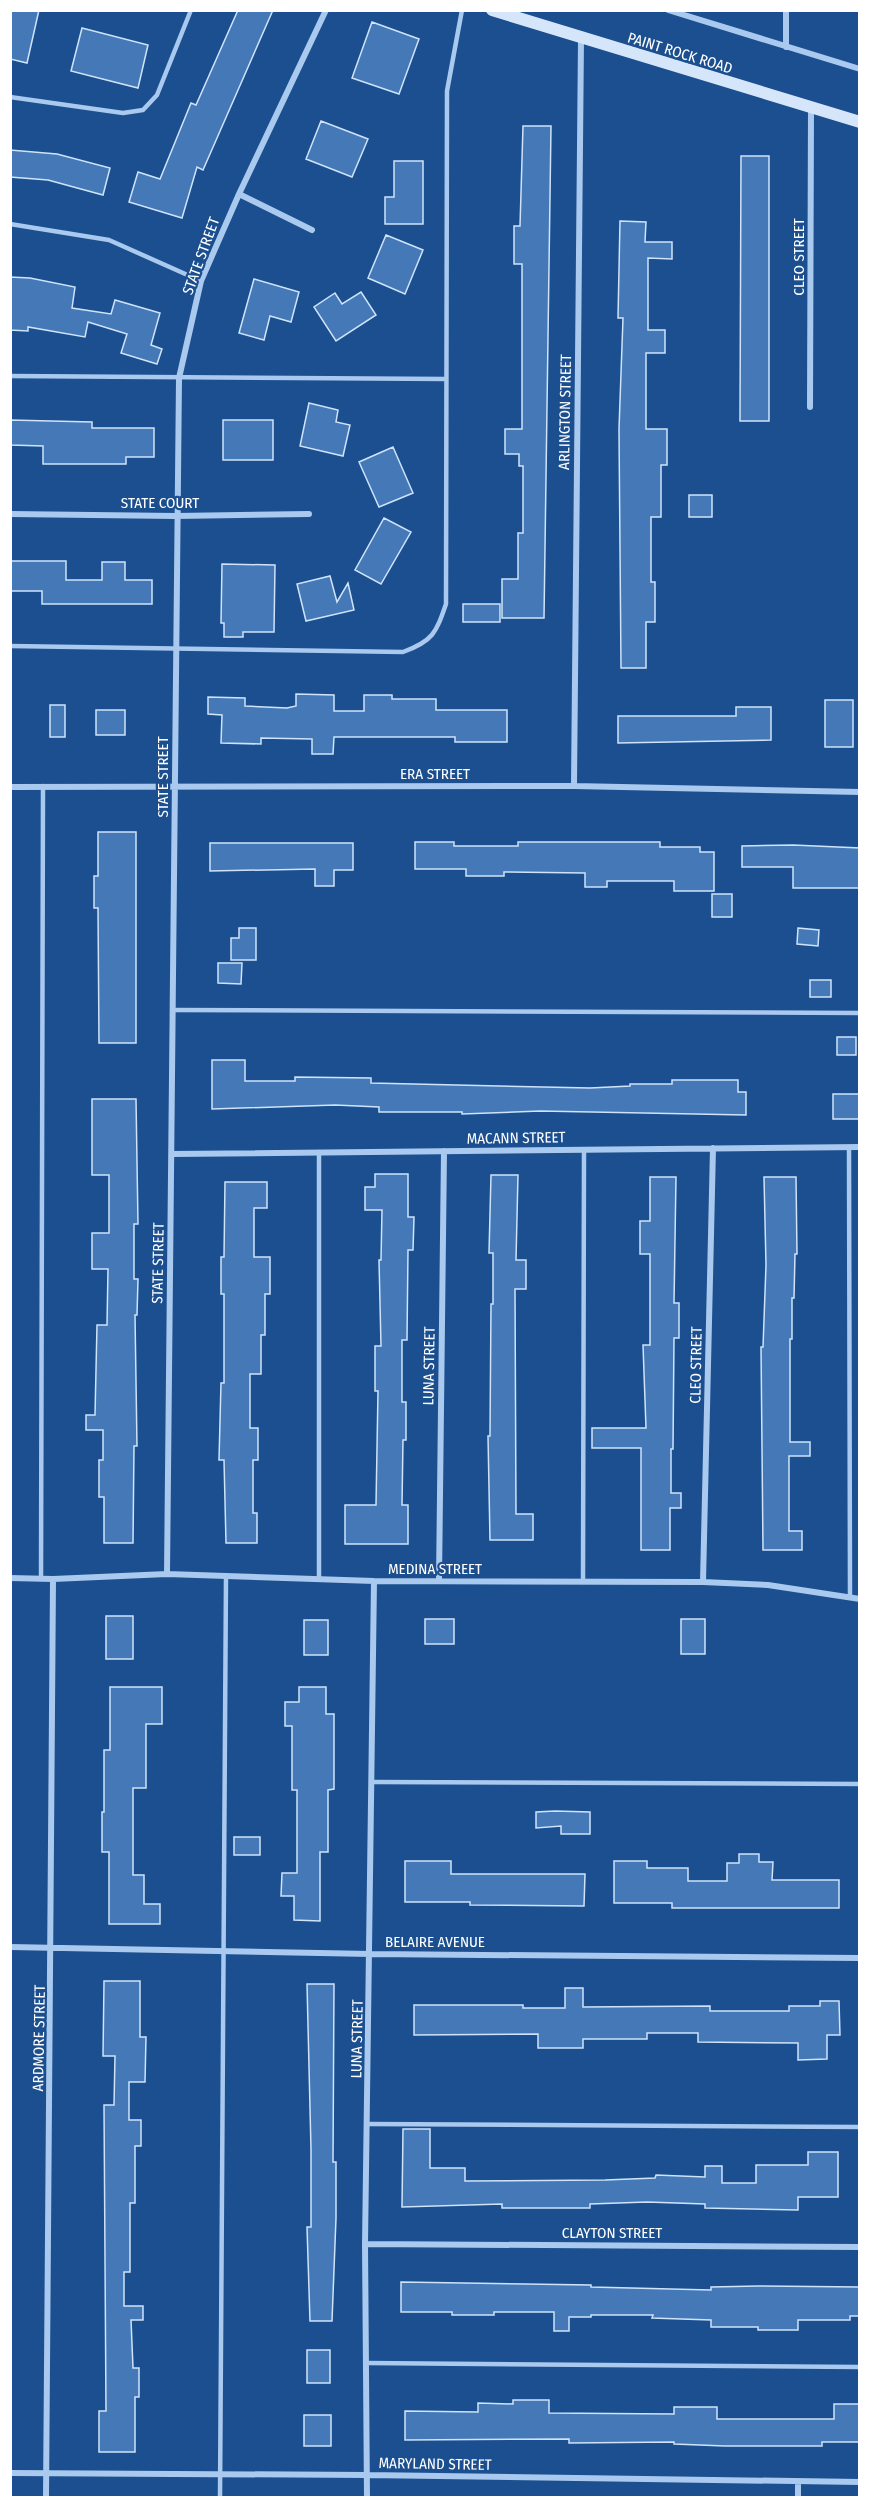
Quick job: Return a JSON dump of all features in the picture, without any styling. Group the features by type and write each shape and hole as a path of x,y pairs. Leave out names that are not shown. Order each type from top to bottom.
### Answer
{"main road":[{"name":"PAINT ROCK ROAD","path":"492,10 581,39 860,122"}],"street":[{"name":"STATE STREET","path":"166,1574 179,378 201,281 238,194 326,10"},
{"path":"668,10 860,69"},
{"path":"786,10 786,47"},
{"name":"ARLINGTON STREET","path":"574,786 581,39"},
{"name":"CLEO STREET","path":"810,406 811,108"},
{"path":"238,194 312,230"},
{"name":"STATE COURT","path":"10,514 176,516 309,514"},
{"name":"ERA STREET","path":"10,787 574,786 860,792"},
{"name":"MACANN STREET","path":"172,1154 860,1147"},
{"name":"CLEO STREET","path":"703,1582 713,1148"},
{"name":"LUNA STREET","path":"439,1581 444,1151"},
{"name":"MEDINA STREET","path":"10,1578 53,1579 166,1574 374,1581 703,1582 768,1585 860,1599"},
{"name":"ARDMORE STREET","path":"46,2498 52,1947 53,1579"},
{"name":"LUNA STREET","path":"367,2498 365,2244 374,1581"},
{"name":"BELAIRE AVENUE","path":"10,1947 370,1954 860,1958"},
{"name":"CLAYTON STREET","path":"365,2244 860,2247"},
{"name":"MARYLAND STREET","path":"10,2473 860,2482"},
{"path":"798,2482 798,2498"}],"lane":[{"path":"10,97 123,113 143,110 156,95 190,10"},
{"path":"10,646 404,652 423,645 437,628 446,604 447,91 462,10"},
{"path":"10,224 109,240 201,281"},
{"path":"10,376 446,379"},
{"path":"41,1579 44,786"},
{"path":"173,1010 860,1013"},
{"path":"849,1147 850,1598"},
{"path":"582,1581 584,1150"},
{"path":"318,1152 318,1579"},
{"path":"220,2498 226,1576"},
{"path":"372,1782 860,1784"},
{"path":"367,2124 860,2127"},
{"path":"366,2363 860,2367"}],"building":[{"path":"10,10 39,10 27,63 10,59"},
{"path":"238,10 273,10 203,170 197,167 182,218 129,202 138,172 160,179 191,103 196,105"},
{"path":"372,22 419,39 399,94 352,78"},
{"path":"82,28 148,45 138,88 71,71"},
{"path":"321,121 368,139 352,177 306,159"},
{"path":"523,126 551,126 544,618 502,618 502,579 518,579 518,533 523,533 523,466 519,466 519,454 505,454 505,429 522,429 522,264 514,264 514,226 520,226"},
{"path":"10,150 57,154 110,168 103,195 48,180 10,177"},
{"path":"741,156 769,156 769,421 740,421"},
{"path":"394,161 423,161 423,224 385,224 385,197 394,197"},
{"path":"620,221 646,222 645,242 672,242 672,259 648,258 648,330 665,330 665,353 646,353 646,429 667,429 667,465 661,465 661,517 651,517 651,582 655,582 655,622 646,622 646,668 621,668 619,429 623,318 618,318"},
{"path":"386,235 423,250 405,294 368,278"},
{"path":"10,277 30,278 75,287 72,308 111,314 115,300 160,313 151,345 162,349 157,364 121,353 127,334 88,322 85,337 28,327 28,331 10,330"},
{"path":"254,279 299,292 291,322 270,316 264,340 239,333"},
{"path":"361,292 376,315 336,341 314,307 335,293 342,304"},
{"path":"309,403 338,410 336,422 350,425 343,456 300,446"},
{"path":"10,420 92,422 92,428 154,428 154,457 126,457 126,464 43,464 43,446 10,445"},
{"path":"223,420 273,420 273,460 223,460"},
{"path":"393,447 413,493 379,507 359,462"},
{"path":"689,495 712,495 712,517 689,517"},
{"path":"384,518 411,532 381,584 355,570"},
{"path":"10,561 66,561 66,580 102,580 102,562 125,562 125,580 152,580 152,604 42,604 42,591 10,591"},
{"path":"222,564 275,565 274,632 243,632 243,637 224,637 224,623 221,623"},
{"path":"330,576 337,602 348,583 354,610 306,621 297,584"},
{"path":"463,604 500,604 500,622 463,622"},
{"path":"296,694 334,695 334,711 364,711 364,695 392,695 392,699 436,699 436,710 507,710 507,742 455,742 455,737 334,737 333,754 312,754 312,739 261,738 261,744 221,743 222,715 208,714 208,697 245,698 245,706 287,708 296,706"},
{"path":"825,700 853,700 853,747 825,747"},
{"path":"50,705 65,705 65,737 50,737"},
{"path":"736,707 771,707 771,740 618,743 618,716 736,716"},
{"path":"96,710 125,710 125,735 96,735"},
{"path":"98,832 136,832 136,1043 99,1043 98,908 94,908 94,876 98,876"},
{"path":"415,842 454,842 454,846 518,846 518,842 660,842 660,847 700,847 700,852 714,852 714,891 674,891 674,881 607,881 607,887 585,887 585,873 504,872 504,876 466,876 466,869 415,869"},
{"path":"210,843 353,843 353,870 334,870 334,886 315,886 315,869 210,871"},
{"path":"793,845 860,848 860,888 793,888 793,867 742,867 742,846"},
{"path":"712,894 732,894 732,917 712,917"},
{"path":"239,928 256,928 256,960 231,960 231,938 239,938"},
{"path":"798,928 819,930 818,946 797,944"},
{"path":"218,963 242,963 241,984 218,983"},
{"path":"810,980 831,980 831,997 810,997"},
{"path":"837,1037 856,1037 856,1055 837,1055"},
{"path":"212,1060 245,1060 245,1081 295,1081 295,1077 371,1078 371,1083 590,1088 630,1086 630,1084 672,1084 672,1080 738,1080 738,1092 746,1092 746,1115 540,1111 462,1114 462,1112 379,1112 379,1107 335,1105 212,1109"},
{"path":"833,1094 860,1094 860,1119 833,1119"},
{"path":"92,1099 136,1099 138,1224 134,1224 134,1279 138,1279 137,1315 135,1315 137,1446 134,1446 133,1543 104,1543 104,1497 99,1497 99,1460 103,1460 103,1430 86,1430 86,1415 95,1415 97,1325 107,1325 108,1269 92,1269 92,1233 109,1233 109,1175 92,1175"},
{"path":"375,1174 408,1174 408,1217 414,1217 413,1250 408,1250 407,1340 402,1340 402,1402 406,1402 406,1440 403,1440 402,1505 408,1505 408,1544 345,1544 345,1505 376,1505 378,1391 375,1391 375,1346 381,1346 379,1260 381,1260 382,1210 365,1210 365,1187 375,1187"},
{"path":"491,1175 518,1175 516,1260 526,1260 526,1289 515,1289 516,1514 533,1514 533,1540 490,1540 488,1436 490,1436 491,1304 493,1304 493,1253 489,1253"},
{"path":"650,1177 676,1177 674,1303 679,1303 679,1338 674,1338 671,1493 681,1493 681,1508 670,1508 670,1550 641,1550 641,1448 592,1448 592,1428 646,1428 643,1345 650,1345 650,1254 640,1254 640,1221 650,1221"},
{"path":"764,1177 796,1177 797,1254 795,1254 794,1298 792,1298 792,1339 790,1339 790,1442 810,1442 810,1456 789,1456 789,1531 802,1531 802,1550 763,1550 761,1347 763,1347 766,1265"},
{"path":"225,1182 267,1182 267,1208 254,1208 254,1257 270,1257 270,1294 265,1294 265,1335 261,1335 261,1374 250,1374 250,1428 258,1428 258,1460 253,1460 253,1513 257,1513 257,1543 226,1543 224,1460 219,1460 221,1383 224,1383 224,1294 221,1294 221,1257 224,1257"},
{"path":"106,1616 133,1616 133,1659 106,1659"},
{"path":"425,1619 454,1619 454,1644 425,1644"},
{"path":"681,1619 705,1619 705,1654 681,1654"},
{"path":"304,1620 328,1620 328,1655 304,1655"},
{"path":"110,1687 162,1687 162,1724 146,1724 146,1788 133,1788 133,1875 144,1875 144,1904 160,1904 160,1924 109,1924 109,1852 102,1852 102,1812 104,1812 104,1750 110,1750"},
{"path":"299,1687 326,1687 326,1714 334,1714 334,1789 328,1790 328,1852 320,1852 320,1921 294,1920 294,1896 281,1896 282,1873 297,1873 297,1790 292,1790 292,1726 285,1726 285,1702 299,1702"},
{"path":"536,1812 590,1812 590,1834 561,1834 561,1826 536,1828"},
{"path":"234,1837 260,1837 260,1855 234,1855"},
{"path":"739,1854 759,1854 759,1862 773,1862 772,1880 839,1880 839,1908 672,1908 672,1903 614,1903 614,1861 647,1861 647,1868 688,1868 688,1881 727,1881 727,1863 739,1863"},
{"path":"405,1861 451,1861 451,1874 585,1874 584,1906 405,1902"},
{"path":"104,1981 140,1981 140,2037 146,2037 145,2082 129,2082 129,2120 141,2120 141,2146 135,2146 135,2203 130,2203 130,2272 124,2272 124,2306 143,2306 143,2320 131,2320 133,2368 139,2368 139,2397 135,2397 135,2452 99,2452 99,2411 106,2411 104,2105 114,2105 115,2056 103,2056"},
{"path":"307,1984 334,1984 333,2162 336,2162 336,2218 332,2321 310,2321 307,2227 311,2227 311,2149"},
{"path":"565,1988 583,1988 583,2007 710,2006 710,2011 789,2011 789,2006 820,2006 820,2001 839,2001 840,2035 827,2035 827,2059 798,2060 798,2043 698,2042 698,2033 647,2033 647,2039 583,2039 583,2048 538,2048 538,2034 414,2035 414,2005 523,2005 523,2008 565,2008"},
{"path":"403,2129 430,2129 430,2168 465,2168 465,2181 605,2180 655,2178 656,2175 705,2177 705,2166 722,2166 722,2183 756,2183 756,2165 808,2165 808,2152 838,2152 838,2197 798,2197 798,2210 705,2208 705,2204 647,2202 590,2204 590,2208 502,2208 502,2204 402,2207"},
{"path":"401,2282 591,2285 591,2287 711,2290 711,2287 758,2286 860,2287 860,2316 850,2316 850,2320 798,2320 798,2330 758,2330 758,2327 711,2327 711,2320 652,2318 653,2315 591,2315 591,2317 569,2317 569,2331 554,2331 554,2312 452,2315 452,2312 401,2312"},
{"path":"307,2350 330,2350 330,2383 307,2383"},
{"path":"513,2400 549,2400 549,2413 674,2414 674,2407 717,2407 717,2419 834,2419 834,2404 860,2404 860,2442 822,2442 822,2446 725,2446 674,2444 674,2442 569,2443 569,2439 405,2440 405,2411 478,2412 478,2403 513,2404"},
{"path":"304,2415 331,2415 331,2446 304,2446"}]}
